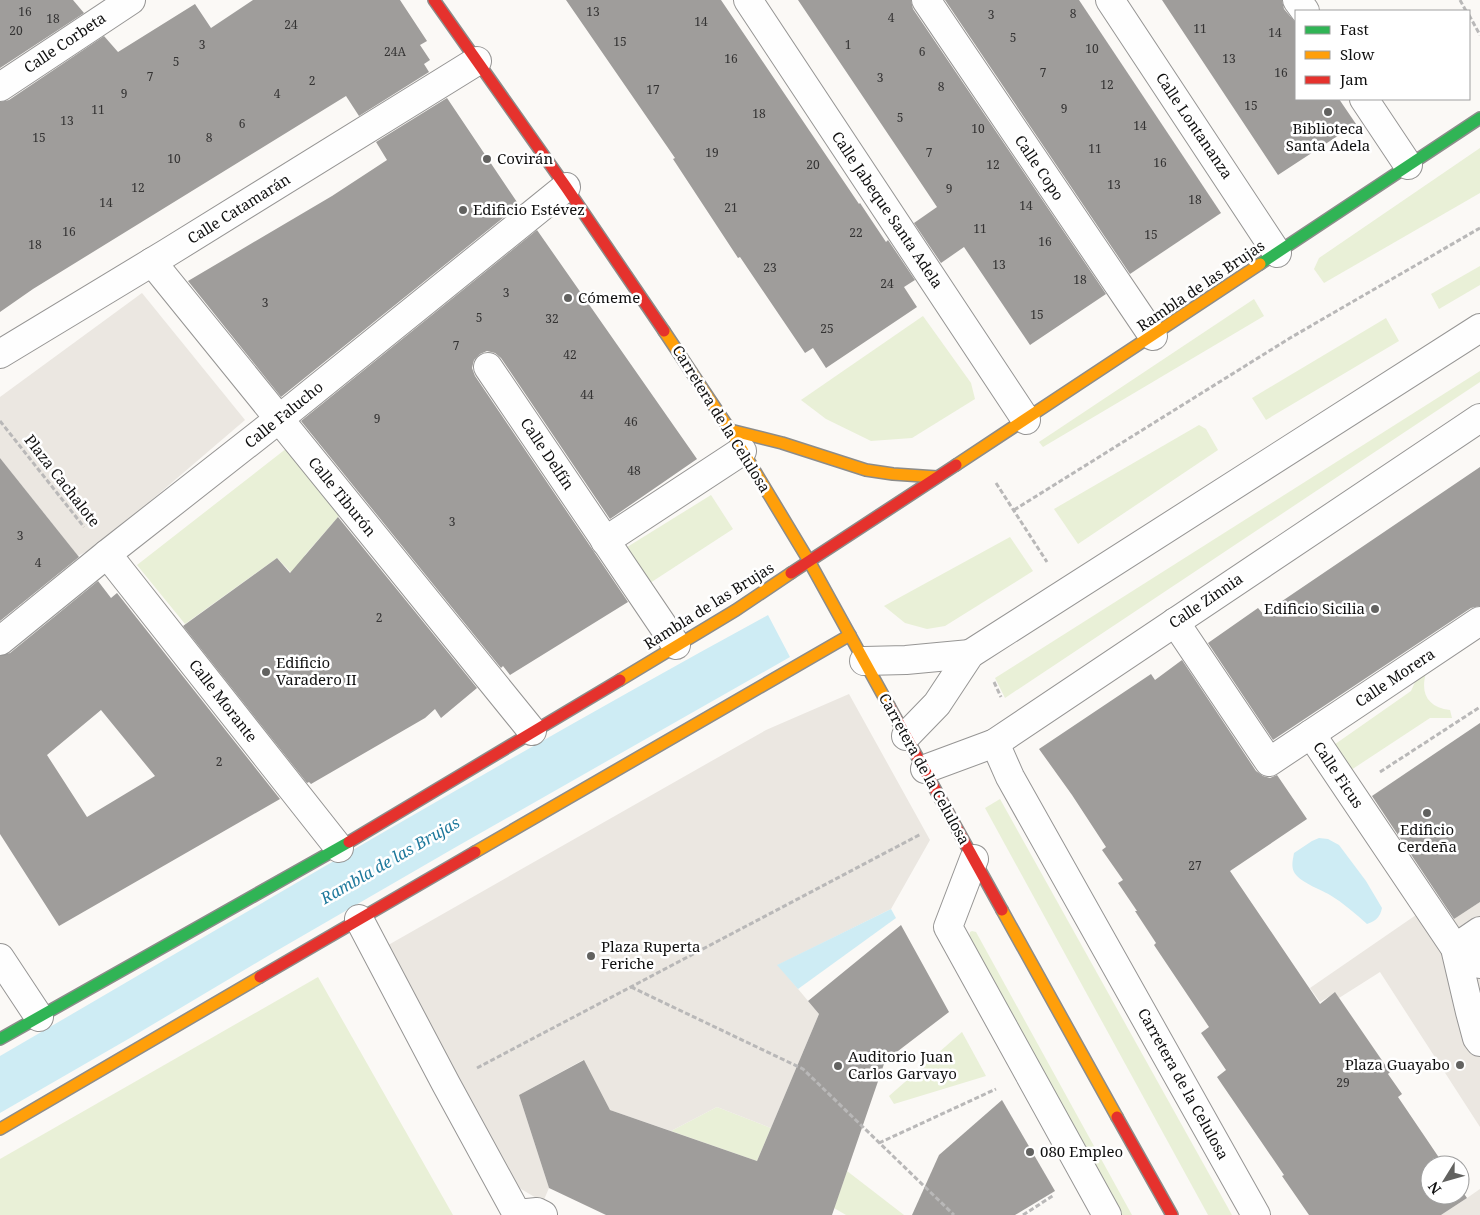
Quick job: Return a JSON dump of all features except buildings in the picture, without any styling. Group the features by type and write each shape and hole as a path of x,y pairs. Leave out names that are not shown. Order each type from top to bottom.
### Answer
{"main road":[{"name":"Carretera de la Celulosa","path":"434,0 566,186 736,440 809,561 1172,1215"},
{"name":"Rambla de las Brujas","path":"0,1039 339,848 736,610 1480,118"},
{"path":"736,440 782,442 866,470 937,477"},
{"path":"0,1130 359,919 850,636"}],"street":[{"name":"Calle Corbeta","path":"0,87 131,0"},
{"name":"Calle Jabeque Santa Adela","path":"748,0 1026,420"},
{"name":"Calle Copo","path":"926,0 1153,336"},
{"name":"Calle Lontananza","path":"1110,0 1277,253"},
{"name":"Calle Catamarán","path":"0,354 477,61"},
{"path":"1365,100 1408,165"},
{"name":"Calle Falucho","path":"0,641 279,419 566,186"},
{"name":"Calle Tiburón","path":"152,262 532,732"},
{"path":"906,736 937,704 970,654 1480,328"},
{"name":"Calle Delfín","path":"488,367 676,646"},
{"name":"Calle Zinnia","path":"925,769 995,743 1480,418"},
{"path":"606,541 736,440"},
{"name":"Calle Morante","path":"107,554 339,848"},
{"name":"Calle Ficus","path":"1175,622 1268,762 1311,734 1455,948 1470,1012 1477,1038 1480,1042"},
{"name":"Calle Morera","path":"1311,734 1480,622"},
{"path":"864,661 906,660 970,654"},
{"name":"Carretera de la Celulosa","path":"995,743 1015,785 1256,1215"},
{"name":"Carretera de la Celulosa","path":"974,859 948,927 1107,1215"},
{"path":"359,919 516,1214 537,1212 544,1215"},
{"path":"1455,948 1480,931"},
{"name":"Calle Ficus","path":"1455,948 1480,964"},
{"path":"0,958 39,1017"}],"path":[{"path":"1470,17 1480,35"},
{"path":"1014,510 1290,338 1480,228"},
{"name":"Plaza Cachalote","path":"0,421 107,554"},
{"path":"1350,793 1480,706"},
{"path":"446,1084 926,831"},
{"path":"630,987 803,1069 954,1215"},
{"path":"880,1143 1004,1086"},
{"path":"1023,1215 1061,1191"}],"green space":[{"path":"1480,148 1480,193 1324,283 1314,269 1319,258"},
{"path":"1480,266 1480,285 1439,309 1431,294"},
{"path":"1254,299 1264,316 1043,447 1039,442"},
{"path":"923,316 971,383 975,399 912,438 871,441 826,419 801,400"},
{"path":"1386,318 1399,341 1266,420 1252,398"},
{"path":"1480,371 1480,382 1005,698 995,678"},
{"path":"1199,425 1206,429 1218,450 1078,544 1054,509"},
{"path":"287,448 339,516 305,555 300,582 277,558 185,624 137,565"},
{"path":"711,495 733,529 647,585 624,549"},
{"path":"1010,537 1033,571 945,626 927,629 905,623 884,606"},
{"path":"1420,671 1426,673 1424,680 1425,693 1431,703 1450,710 1452,718 1430,718 1348,772 1331,747 1411,691"},
{"path":"1000,799 1232,1215 1208,1215 985,808"},
{"path":"972,931 976,932 1132,1215 1121,1215 969,938"},
{"path":"318,977 453,1215 0,1215 0,1159"},
{"path":"962,1032 986,1076 894,1104 889,1096"},
{"path":"717,1107 771,1128 757,1161 671,1131"},
{"path":"847,1171 904,1215 846,1215 834,1208"}],"shaded area":[{"path":"142,293 245,420 99,545 78,556 0,458 0,397"},
{"name":"Plaza Ruperta Feriche","path":"849,694 930,840 891,909 778,965 819,1014 771,1128 717,1107 671,1131 610,1110 583,1060 519,1095 549,1188 543,1202 516,1186 383,948 766,730"},
{"name":"Plaza Guayabo","path":"1431,898 1447,923 1480,902 1480,1127 1380,972 1339,998 1335,993 1320,1002 1310,988 1416,915"},
{"path":"1480,1189 1480,1215 1441,1215 1456,1205 1470,1205 1470,1196"}],"water":[{"path":"768,615 790,657 456,847 0,1113 0,1056 478,777"},
{"path":"1319,838 1328,839 1339,845 1366,881 1382,908 1375,920 1367,924 1340,901 1305,882 1294,872 1292,865 1294,853"},
{"path":"891,909 896,918 798,989 777,965"}],"traffic: fast":[{"path":"1260,264 1480,118"},
{"path":"0,1039 349,842"}],"traffic: slow":[{"path":"956,465 1260,264"},
{"path":"664,331 730,430 809,561 889,706"},
{"path":"730,430 782,443 866,470 937,477"},
{"path":"620,680 736,610 791,573"},
{"path":"475,852 850,635"},
{"path":"1002,910 1117,1117"},
{"path":"0,1129 260,977"}],"traffic: jam":[{"path":"434,0 566,187 664,331"},
{"path":"791,573 956,465"},
{"path":"349,842 620,680"},
{"path":"889,706 1002,910"},
{"path":"260,977 475,852"},
{"path":"1117,1117 1172,1215"}],"place":[{"name":"Biblioteca Santa Adela","path":"1328,112"},
{"name":"Covirán","path":"487,159"},
{"name":"Edificio Estévez","path":"463,210"},
{"name":"Cómeme","path":"568,298"},
{"name":"Edificio Sicilia","path":"1375,609"},
{"name":"Edificio Varadero II","path":"266,672"},
{"name":"Edificio Cerdeña","path":"1427,813"},
{"name":"Plaza Ruperta Feriche","path":"591,956"},
{"name":"Plaza Guayabo","path":"1460,1065"},
{"name":"Auditorio Juan Carlos Garvayo","path":"838,1066"},
{"name":"080 Empleo","path":"1030,1152"}]}
